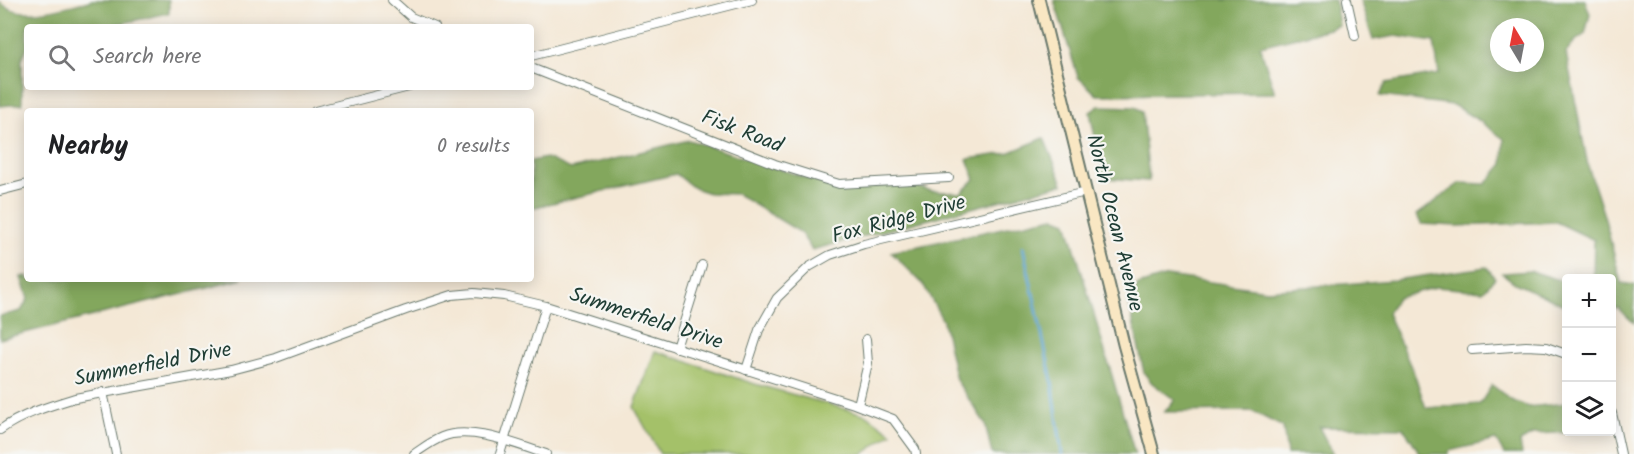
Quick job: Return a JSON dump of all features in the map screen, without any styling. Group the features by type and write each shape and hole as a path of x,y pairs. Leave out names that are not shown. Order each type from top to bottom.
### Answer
{"main road":[{"name":"North Ocean Avenue","path":"1039,0 1129,368 1154,454"}],"street":[{"path":"392,0 411,17 428,24"},
{"path":"534,55 752,0"},
{"path":"1347,0 1355,36"},
{"name":"Fisk Road","path":"534,69 775,164 838,184 949,178"},
{"path":"327,108 397,90"},
{"path":"0,191 24,185"},
{"name":"Fox Ridge Drive","path":"746,370 759,330 777,298 809,267 830,255 864,244 1086,192"},
{"path":"676,348 702,265"},
{"name":"Summerfield Drive","path":"0,430 20,418 75,398 231,370 276,358 452,295 474,293 504,296 546,306 858,405 893,418 915,449 916,454"},
{"path":"500,454 546,306"},
{"path":"858,405 868,363 866,339"},
{"path":"1472,350 1526,346 1546,347 1562,353"},
{"path":"103,392 116,454"},
{"path":"1616,430 1620,454"},
{"path":"414,454 444,436 462,433 504,441 546,454"}],"green space":[{"path":"169,0 169,13 119,24 24,24 22,104 0,106 0,2 9,8 31,12 90,1"},
{"path":"1054,0 1335,0 1339,25 1260,46 1275,93 1097,95 1078,77"},
{"path":"1360,0 1585,0 1590,14 1585,34 1574,42 1566,53 1588,166 1605,219 1621,283 1634,285 1634,323 1616,309 1616,274 1593,274 1594,240 1556,222 1458,226 1421,224 1417,215 1460,183 1486,184 1503,164 1504,139 1453,105 1380,96 1386,83 1439,74 1434,42 1396,36 1373,40"},
{"path":"1099,106 1135,107 1142,111 1149,181 1103,178 1090,112"},
{"path":"1044,138 1063,184 812,250 800,232 737,194 709,193 694,188 676,174 534,207 534,160 546,158 571,169 689,140 838,188 906,184 932,191 961,193 975,179 967,159 1008,153"},
{"path":"1054,217 1067,222 1135,454 992,454 985,423 956,380 943,321 923,284 891,252"},
{"path":"1487,267 1495,278 1483,291 1436,287 1397,298 1387,313 1415,376 1426,408 1480,404 1492,385 1511,400 1528,407 1562,403 1562,433 1534,434 1520,442 1522,454 1504,454 1496,440 1449,451 1449,454 1420,454 1403,428 1319,427 1333,454 1287,454 1283,427 1252,411 1164,412 1175,400 1152,383 1144,373 1129,302 1138,285 1167,276 1267,290 1394,280"},
{"path":"1531,271 1562,281 1562,304 1515,283 1502,273"},
{"path":"24,276 24,282 231,282 0,339 0,316 21,311 28,299 21,277"},
{"path":"655,351 755,384 867,415 892,433 863,454 660,454 634,407"}],"waterway":[{"path":"1023,247 1052,381 1062,454"}]}
